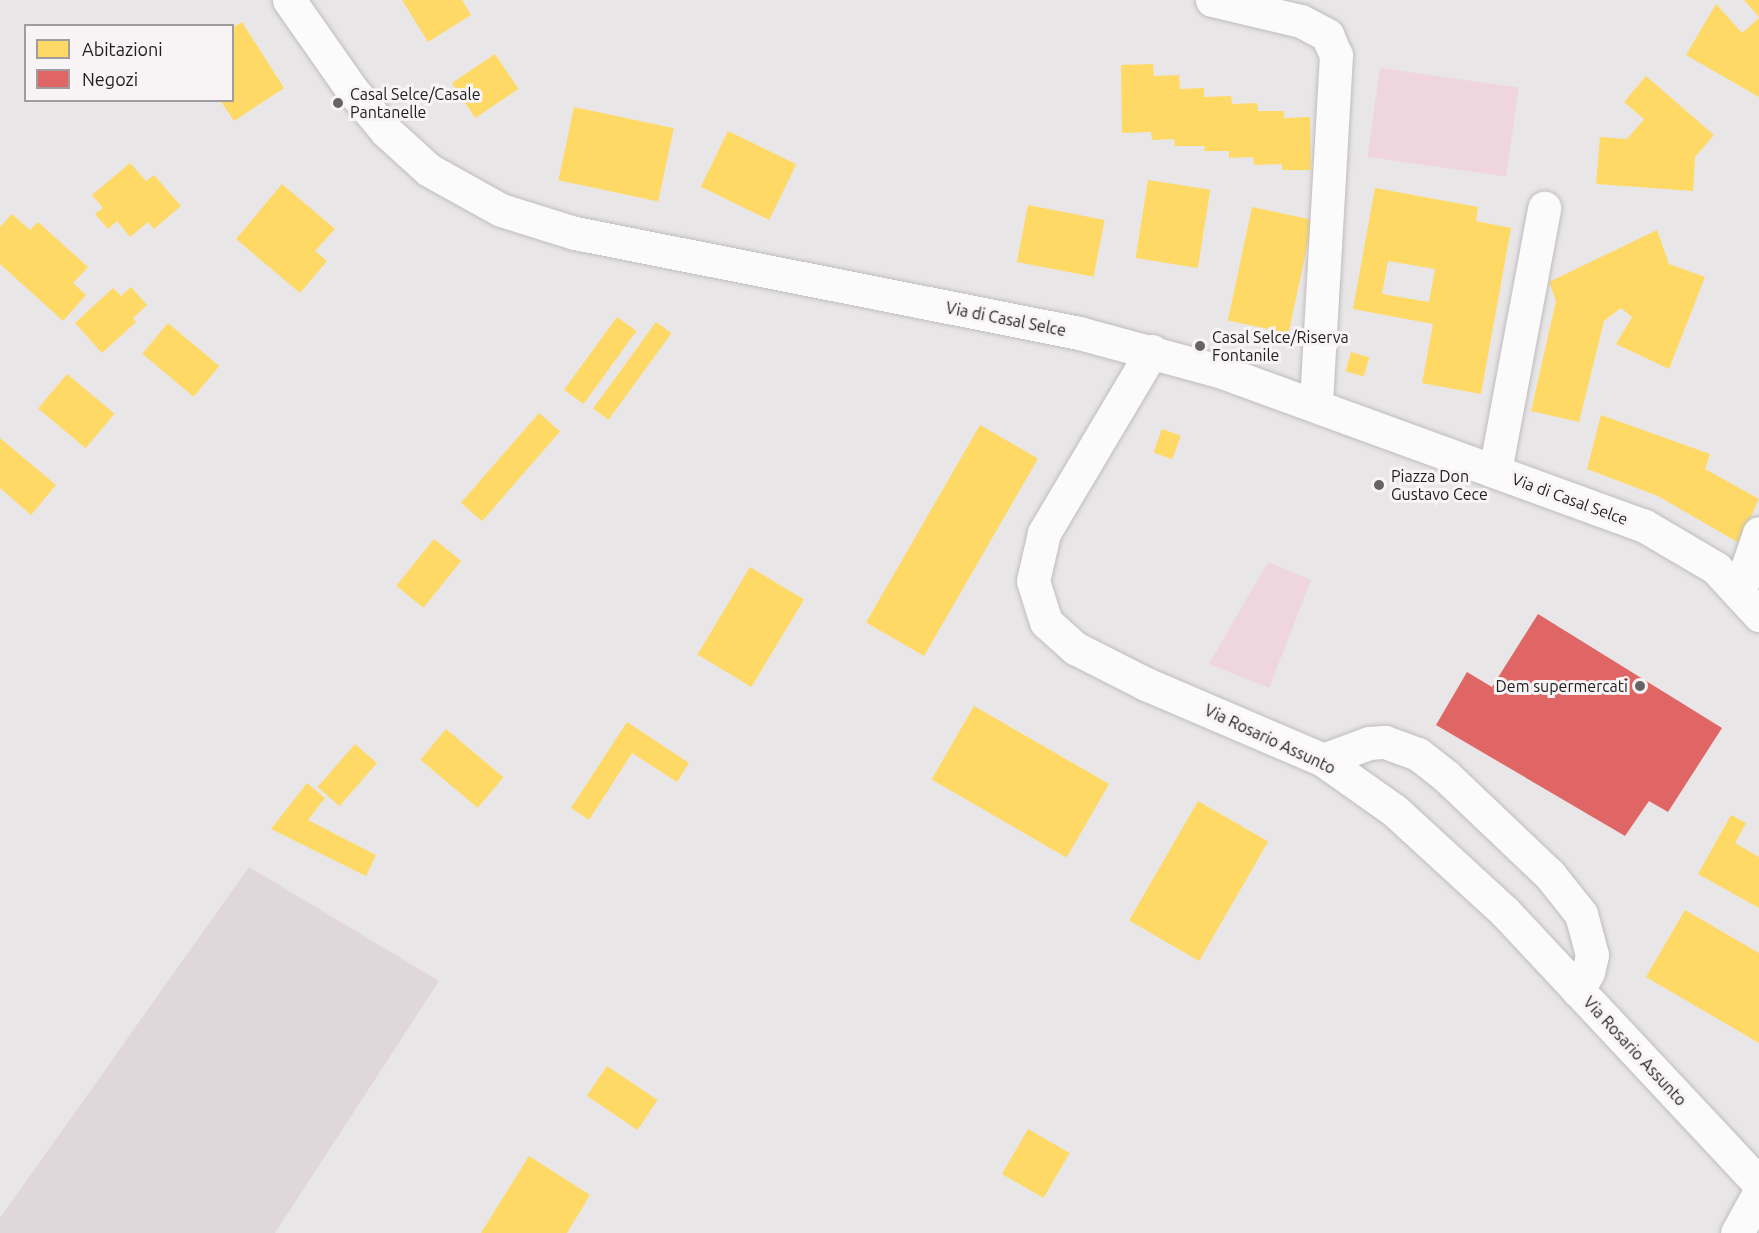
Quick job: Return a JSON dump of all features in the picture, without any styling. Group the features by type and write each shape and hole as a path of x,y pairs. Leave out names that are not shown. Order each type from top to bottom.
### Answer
{"main road":[{"name":"Via di Casal Selce","path":"289,0 352,90 393,138 429,170 501,210 575,233 1152,351 1316,403 1666,536 1716,568 1749,603"},
{"path":"1212,0 1301,21 1327,35 1336,55 1316,403"},
{"path":"1495,471 1544,208"},
{"name":"Via Rosario Assunto","path":"1152,351 1044,533 1033,572 1037,603 1052,630 1075,648 1146,684 1323,760 1394,810 1440,850 1578,990 1759,1183"},
{"path":"1749,603 1759,533"},
{"path":"1323,760 1369,743 1385,742 1418,754 1446,776 1550,875 1578,909 1590,937 1592,955 1588,972 1578,990"},
{"path":"1737,1233 1759,1193"}],"shaded area":[{"path":"1380,68 1519,87 1506,177 1367,157"},
{"path":"1268,562 1311,580 1269,688 1209,664"},
{"path":"249,867 439,981 275,1233 0,1233 0,1218"}],"building: Abitazioni":[{"path":"402,0 462,0 471,15 428,42"},
{"path":"1744,0 1759,0 1759,17"},
{"path":"1716,4 1742,33 1759,18 1759,97 1686,55"},
{"path":"242,22 284,88 234,121 221,102 234,102 234,27"},
{"path":"495,54 518,89 475,118 452,83"},
{"path":"1153,64 1154,76 1179,75 1180,89 1204,88 1204,97 1231,96 1232,104 1257,103 1258,111 1284,111 1284,118 1310,117 1311,170 1282,170 1282,164 1254,165 1253,157 1229,158 1229,151 1204,151 1205,146 1175,146 1174,139 1152,140 1151,132 1122,133 1121,65"},
{"path":"1646,76 1714,135 1695,157 1693,191 1596,184 1600,137 1627,139 1644,119 1624,102"},
{"path":"574,107 674,128 658,202 558,180"},
{"path":"728,131 796,164 769,220 701,187"},
{"path":"130,163 146,181 154,175 181,206 154,229 148,222 130,237 117,221 108,229 95,214 103,208 92,195"},
{"path":"1148,180 1210,190 1198,268 1136,258"},
{"path":"282,184 335,229 315,251 327,261 300,293 236,239"},
{"path":"1375,188 1478,207 1476,221 1511,228 1481,394 1422,383 1433,324 1353,309","holes":["1388,261 1435,269 1429,302 1382,294"]},
{"path":"1028,205 1105,220 1093,277 1017,262"},
{"path":"1252,207 1313,220 1289,333 1228,320"},
{"path":"12,214 30,230 38,222 88,267 73,283 86,295 63,321 0,264 0,227"},
{"path":"1657,230 1669,264 1705,277 1669,369 1616,344 1632,317 1621,308 1604,321 1579,422 1531,411 1556,301 1549,282"},
{"path":"131,287 147,305 133,318 136,322 102,353 75,323 113,288 121,296"},
{"path":"617,317 636,331 584,404 564,390"},
{"path":"656,322 671,333 608,420 593,409"},
{"path":"168,323 219,366 194,397 142,354"},
{"path":"1351,352 1369,357 1364,376 1345,371"},
{"path":"67,374 114,414 86,448 38,408"},
{"path":"539,413 560,431 482,521 461,503"},
{"path":"1601,415 1710,454 1705,469 1759,499 1739,543 1658,496 1587,469"},
{"path":"980,425 1038,458 924,656 866,622"},
{"path":"1162,429 1181,436 1172,459 1153,452"},
{"path":"0,438 56,485 31,515 0,488"},
{"path":"434,539 461,561 423,608 396,586"},
{"path":"750,567 804,599 751,687 697,654"},
{"path":"974,706 1109,784 1067,858 932,780"},
{"path":"627,722 689,763 677,782 632,753 589,820 571,808"},
{"path":"446,729 503,777 478,808 420,760"},
{"path":"355,744 377,763 339,806 318,787"},
{"path":"307,783 325,798 308,820 376,855 366,876 271,829"},
{"path":"1198,801 1268,842 1199,961 1129,921"},
{"path":"1731,815 1746,823 1735,843 1759,857 1759,908 1698,874"},
{"path":"1685,910 1759,953 1759,1043 1646,977"},
{"path":"607,1066 658,1100 637,1130 587,1096"},
{"path":"1028,1129 1070,1153 1044,1198 1002,1174"},
{"path":"529,1156 590,1195 567,1233 481,1233"}],"building: Negozi":[{"path":"1538,614 1722,728 1668,812 1649,801 1625,836 1436,725 1467,672 1492,687"}],"place":[{"name":"Casal Selce/Casale Pantanelle","path":"338,103"},
{"name":"Casal Selce/Riserva Fontanile","path":"1200,346"},
{"name":"Piazza Don Gustavo Cece","path":"1379,485"},
{"name":"Dem supermercati","path":"1640,686"}]}
